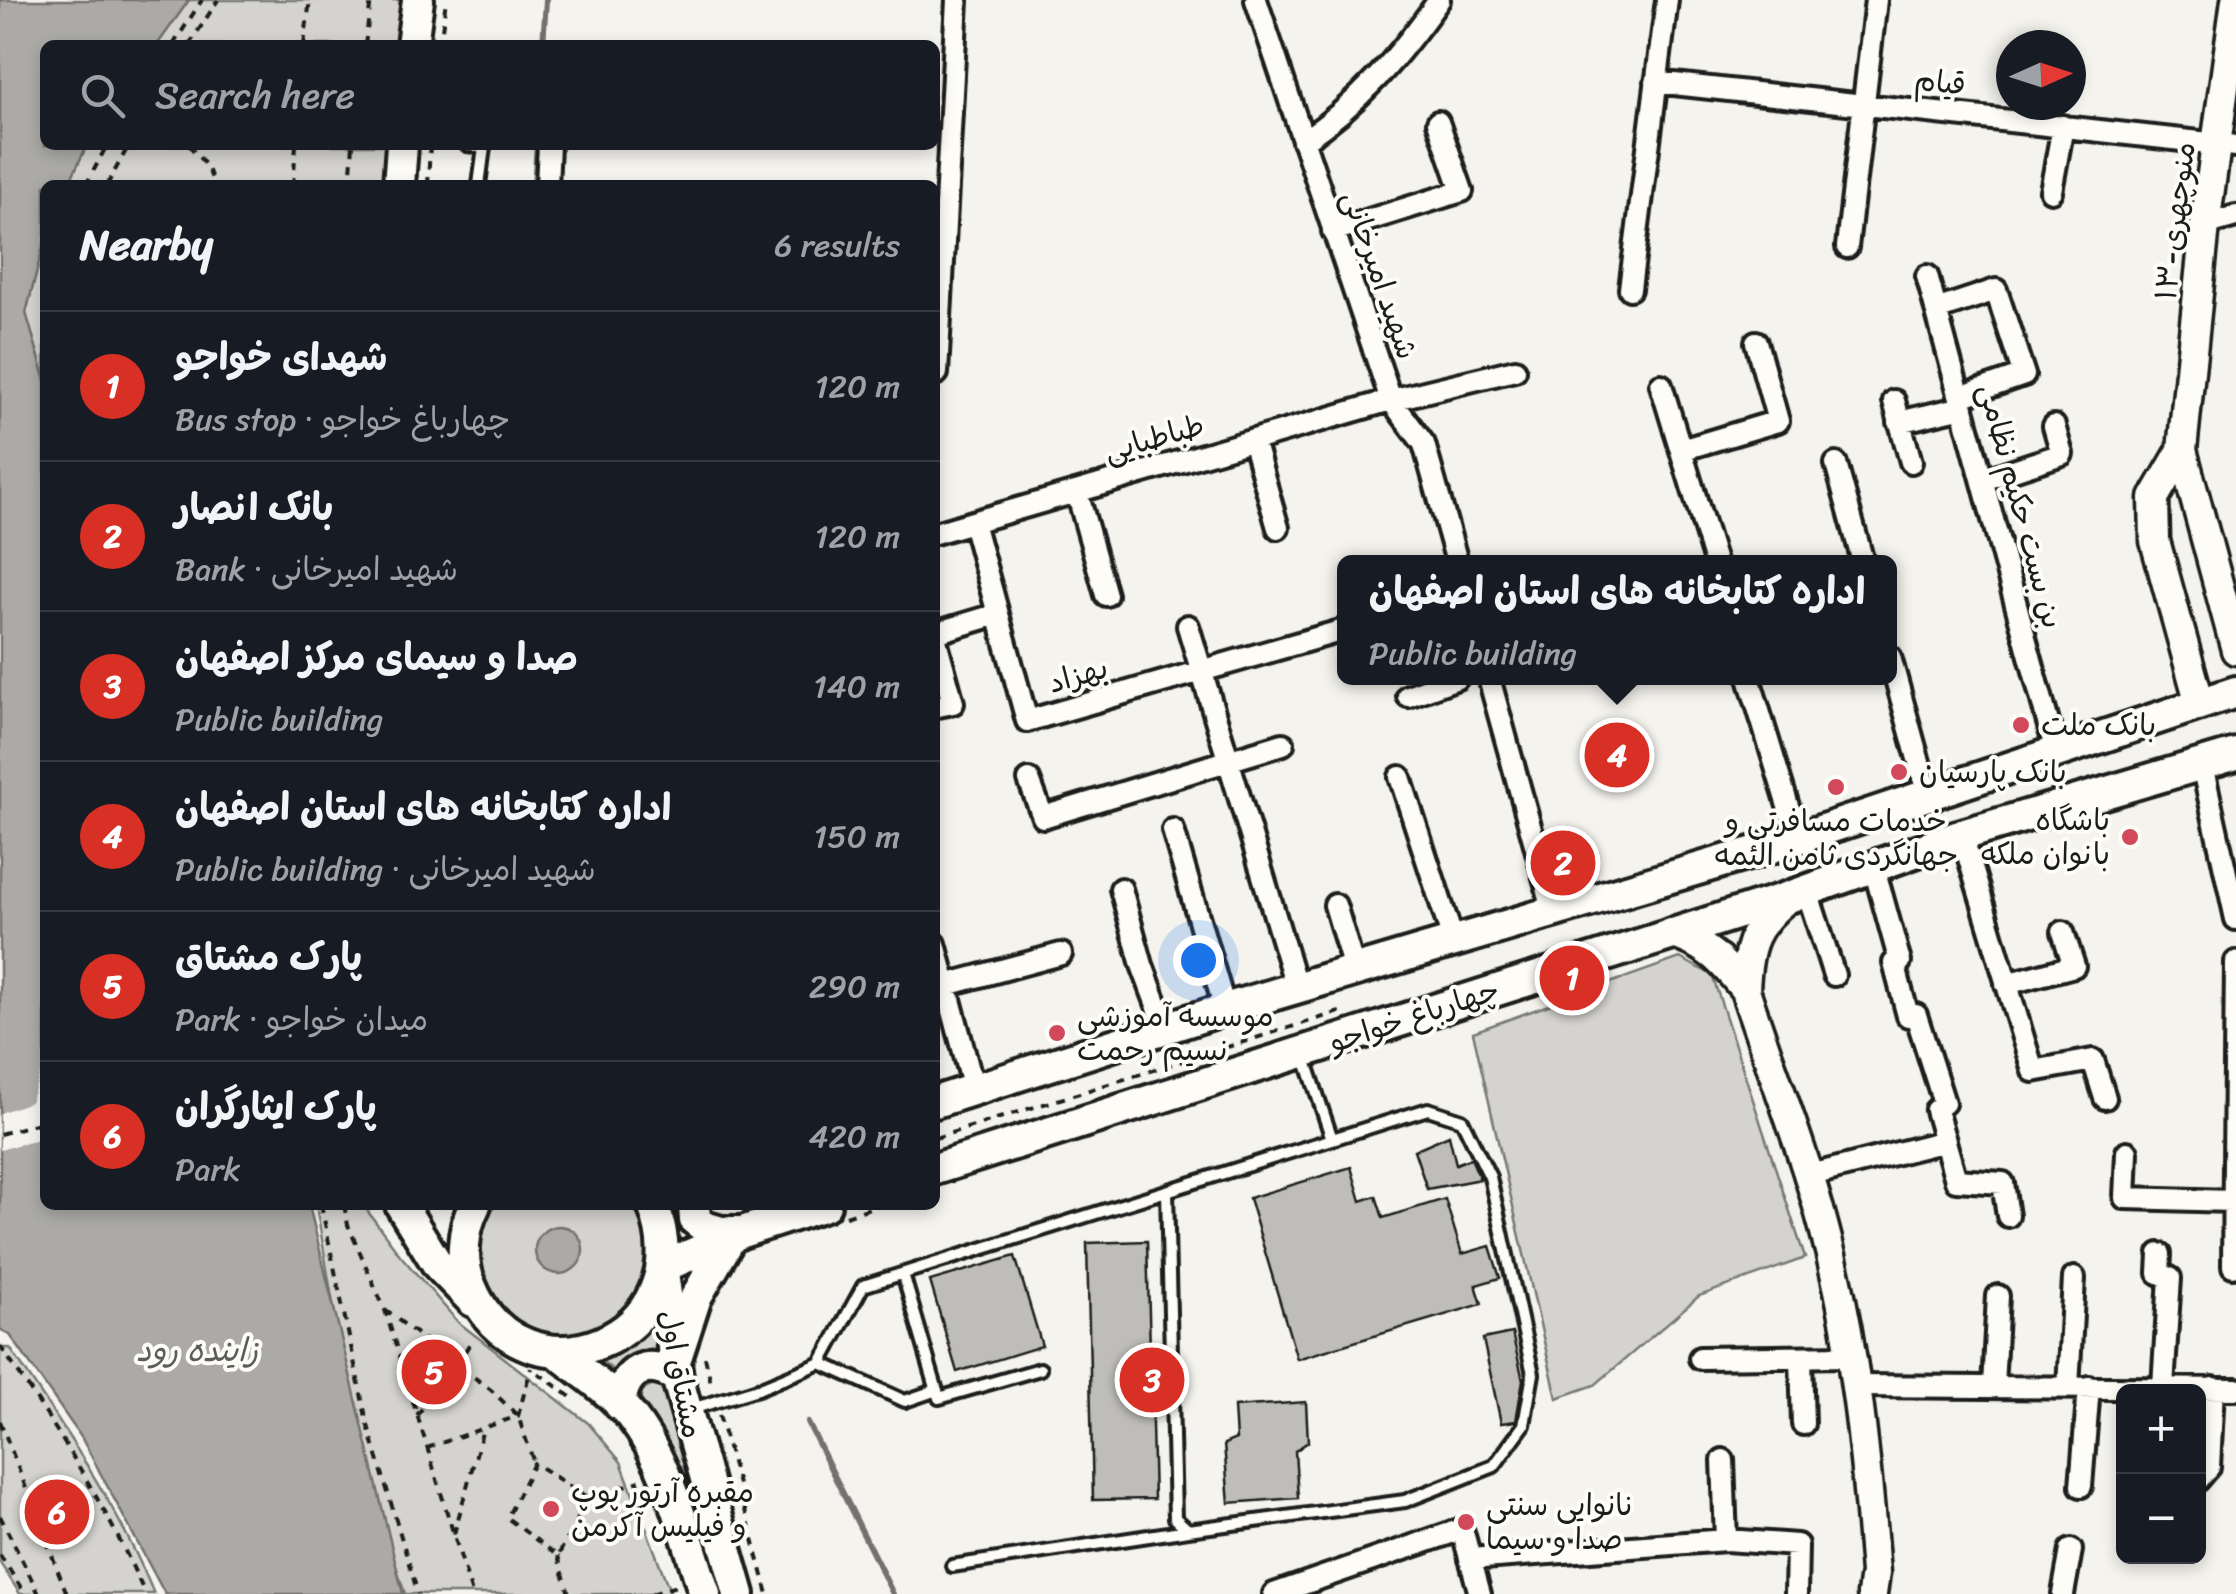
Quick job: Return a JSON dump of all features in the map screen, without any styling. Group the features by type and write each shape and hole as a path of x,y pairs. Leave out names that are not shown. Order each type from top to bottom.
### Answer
{"main road":[{"path":"413,40 418,0"},
{"name":"۱۳-منوچهری","path":"2182,450 2204,225 2227,145 2236,0"},
{"path":"400,180 402,150"},
{"path":"2182,450 2236,650"},
{"path":"2182,450 2154,498 2155,541 2200,704"},
{"name":"چهارباغ خواجو","path":"940,1100 1225,1009 1785,843 2236,692"},
{"name":"چهارباغ خواجو","path":"940,1167 1798,894 1962,835 2236,754"},
{"path":"1745,990 1746,959 1755,933 1767,914 1798,894 1785,843"},
{"path":"1656,883 1648,896 1649,913 1656,926 1707,948 1745,990 1824,1225 1865,1439 1875,1573 1872,1594"},
{"path":"404,1210 438,1265 485,1322 531,1346 555,1351 592,1346 625,1330 656,1291 663,1267 736,1235 810,1210"},
{"path":"473,1210 464,1235 464,1258 485,1322"},
{"name":"مشتاق اول","path":"655,1210 664,1246 663,1267 676,1370 740,1594"},
{"path":"694,1210 695,1220 704,1227 736,1235"},
{"path":"620,1405 622,1388 632,1374 647,1368 676,1370 696,1297 736,1235"},
{"name":"مشتاق اول","path":"555,1351 631,1416 658,1464 704,1594"}],"street":[{"path":"940,317 957,0"},
{"name":"شهید امیرخانی","path":"1256,0 1391,400 1424,444 1454,555"},
{"path":"1303,141 1338,118 1402,53 1438,0"},
{"path":"1630,289 1667,0"},
{"path":"1847,247 1876,0"},
{"name":"قیام","path":"1656,82 2227,145"},
{"path":"1333,231 1462,191 1438,122"},
{"path":"2051,192 2063,126"},
{"path":"547,180 549,150"},
{"path":"2204,225 2236,216"},
{"name":"بن بست حکیم نظامی","path":"1927,276 2056,752"},
{"path":"1910,462 1897,412 1962,402 2024,375 1996,290 1936,310"},
{"path":"1681,450 1778,421 1756,342"},
{"name":"طباطبایی","path":"940,532 1391,400 1515,370"},
{"path":"1661,385 1713,555"},
{"path":"1983,480 2062,454 2054,426"},
{"path":"1253,440 1278,528"},
{"path":"1836,464 1861,555"},
{"path":"1077,492 1106,595"},
{"name":"بهزاد","path":"974,522 1027,721 1337,632"},
{"path":"940,633 998,614"},
{"path":"1188,626 1298,989"},
{"path":"940,654 953,703 940,706"},
{"path":"1897,682 1928,795"},
{"path":"1408,696 1438,685"},
{"path":"1491,685 1554,913"},
{"path":"1751,685 1785,843"},
{"path":"1029,780 1044,816 1283,744"},
{"path":"2202,765 2236,919"},
{"path":"1400,777 1454,943"},
{"path":"1173,830 1225,1009"},
{"path":"1962,835 2032,1070 2094,1060 2104,1098"},
{"path":"1874,868 1900,962 1894,963 1908,1016 1916,1015 1944,1102 1936,1110 1956,1180 2003,1182 2008,1216"},
{"path":"1121,889 1142,965 1166,1029"},
{"path":"1798,894 1834,975"},
{"path":"1335,905 1355,972"},
{"path":"2006,984 2074,966 2064,932"},
{"path":"946,985 1060,954"},
{"path":"2234,1266 2236,962"},
{"path":"940,963 974,1089"},
{"path":"1807,1176 1945,1141"},
{"path":"2127,1152 2125,1198 2234,1201"},
{"path":"2160,1254 2158,1273 2170,1278 2164,1384"},
{"path":"2074,1278 2081,1486"},
{"path":"1993,1386 1998,1296"},
{"path":"1700,1358 1852,1356"},
{"path":"1801,1358 1803,1424"},
{"path":"1857,1386 2116,1387"},
{"path":"2206,1388 2236,1389"},
{"path":"2206,1441 2213,1388"},
{"path":"1723,1460 1726,1540"},
{"path":"1274,1594 1330,1584 1462,1529 1480,1594"},
{"path":"1470,1559 1726,1540 1797,1545 1796,1594"},
{"path":"2063,1594 2071,1550"}],"lane":[{"path":"480,180 484,150"},
{"path":"1303,1052 1332,1139"},
{"path":"686,1411 822,1363 863,1286 1428,1109 1462,1120 1490,1176 1532,1374 1524,1424 1494,1466 1405,1502 952,1566"},
{"path":"1167,1191 1176,1518 1188,1530"},
{"path":"904,1274 939,1398 1040,1369"},
{"path":"822,1363 906,1400 937,1390"}],"path":[{"path":"175,40 202,0"},
{"path":"192,40 218,0"},
{"path":"305,40 310,0"},
{"path":"366,40 371,0"},
{"path":"441,40 446,0"},
{"path":"89,180 104,150"},
{"path":"111,180 126,150"},
{"path":"193,150 212,180"},
{"path":"293,180 296,150"},
{"path":"350,180 352,150"},
{"path":"428,180 430,150"},
{"path":"0,1134 40,1122"},
{"path":"322,1210 367,1422 418,1594"},
{"path":"345,1210 385,1310 472,1594"},
{"path":"385,1310 518,1416 534,1462 588,1498"},
{"path":"417,1415 485,1322"},
{"path":"0,1346 77,1460 117,1532 145,1594"},
{"path":"702,1348 768,1594"},
{"path":"518,1416 531,1368 572,1398"},
{"path":"428,1448 518,1416"},
{"path":"0,1422 67,1594"},
{"path":"454,1534 483,1429"},
{"path":"534,1462 507,1518 558,1556 569,1594"},
{"path":"558,1556 588,1498 643,1480"},
{"path":"0,1516 39,1594"},
{"path":"0,1555 25,1594"},
{"path":"0,1562 12,1574"},
{"path":"652,1594 683,1583 686,1594"}],"shaded area":[{"path":"189,0 411,0 406,40 161,40"},
{"path":"85,150 390,150 387,180 70,180"},
{"path":"40,258 40,361 26,313"},
{"path":"1680,958 1712,975 1805,1258 1699,1296 1595,1385 1557,1398 1473,1032"},
{"path":"317,1210 367,1210 458,1322 588,1423 621,1462 671,1594 405,1594 358,1449"},
{"path":"491,1210 635,1210 644,1232 646,1260 642,1279 622,1312 595,1331 562,1336 531,1329 503,1311 485,1284 480,1248"},
{"path":"654,1324 664,1360 621,1377 602,1361"},
{"path":"0,1348 10,1348 88,1468 124,1530 154,1594 20,1594 0,1563"},
{"path":"653,1385 670,1387 702,1529 669,1453 640,1404 642,1391"}],"water":[{"name":"زاینده رود","path":"0,0 189,0 161,40 40,40 40,150 85,150 70,180 40,180 40,258 26,313 40,361 40,1210 310,1210 403,1594 165,1594 81,1437 10,1335 0,1329"},
{"path":"559,1226 576,1233 583,1250 576,1267 559,1274 542,1267 535,1250 542,1233"}],"pier":[{"path":"40,1076 40,1138 0,1150 0,1113 30,1102"}],"building":[{"path":"1449,1135 1456,1164 1471,1158 1480,1179 1427,1189 1414,1150"},
{"path":"1351,1167 1361,1201 1376,1196 1383,1218 1445,1199 1462,1254 1490,1246 1500,1278 1476,1285 1482,1304 1297,1359 1249,1198"},
{"path":"1147,1241 1154,1499 1093,1500 1087,1243"},
{"path":"1015,1256 1042,1346 957,1372 930,1281"},
{"path":"1512,1333 1523,1380 1516,1421 1501,1423 1483,1339"},
{"path":"1306,1402 1308,1442 1295,1451 1298,1498 1229,1503 1224,1444 1236,1439 1234,1407"}],"waterway":[{"path":"543,40 546,0"},
{"path":"534,180 537,150"},
{"path":"808,1423 893,1594"}],"place":[{"name":"بانک ملت","path":"2021,725"},
{"name":"اداره کتابخانه های استان اصفهان","path":"1617,755"},
{"name":"بانک پارسیان","path":"1899,772"},
{"name":"خدمات مسافرتی و جهانگردی ثامن الئمه","path":"1836,787"},
{"name":"باشگاه بانوان ملکه","path":"2130,837"},
{"name":"بانک انصار","path":"1563,863"},
{"name":"شهدای خواجو","path":"1572,978"},
{"name":"موسسه آموزشی نسیم رحمت","path":"1057,1033"},
{"name":"پارک مشتاق","path":"434,1372"},
{"name":"صدا و سیمای مرکز اصفهان","path":"1152,1380"},
{"name":"مقبره آرتور پوپ و فیلیس آکرمن","path":"551,1509"},
{"name":"پارک ایثارگران","path":"57,1512"},
{"name":"نانوایی سنتی صدا و سیما","path":"1466,1522"}]}
